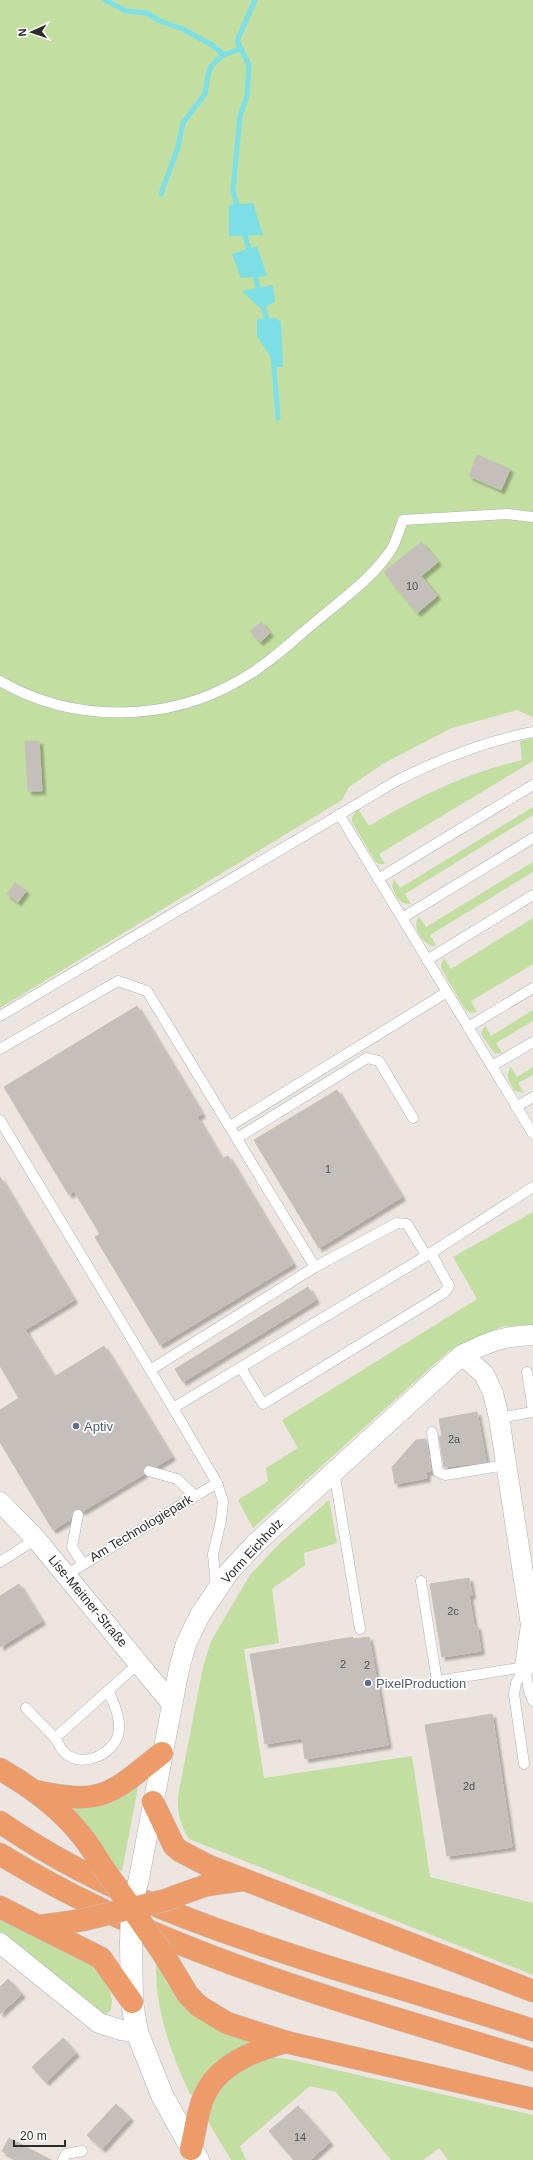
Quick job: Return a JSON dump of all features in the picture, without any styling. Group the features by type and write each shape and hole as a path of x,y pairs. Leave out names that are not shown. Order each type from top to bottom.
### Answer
{"highway":[{"path":"35,1790 80,1798 102,1795 122,1785 162,1753"},
{"path":"0,1769 35,1790 68,1818 93,1850 100,1863 132,1907 164,1955 181,1985 199,2006 227,2023 286,2042 533,2099"},
{"path":"153,1802 174,1846 180,1851 210,1866 533,1991"},
{"path":"0,1822 55,1857 89,1875 178,1916 306,1959 533,2030"},
{"path":"0,1854 40,1879 81,1900 169,1940 233,1965 533,2060"},
{"path":"40,1926 83,1920 166,1900 207,1885 246,1880"},
{"path":"0,1907 101,1958 132,2002"},
{"path":"194,2155 204,2099 209,2087 221,2073 248,2056 286,2042"}],"main road":[{"path":"132,1907 132,2002 137,2032 162,2095 194,2155"}],"street":[{"name":"Vorm Eichholz","path":"132,1907 139,1878 172,1704 186,1644 200,1614 217,1589 255,1544 462,1355 486,1343 509,1336 533,1335"},
{"path":"462,1355 484,1374 494,1393 531,1625 525,1666"},
{"name":"Lise-Meitner-Straße","path":"0,1502 36,1539 172,1704"},
{"path":"0,1943 99,2023 121,2030 137,2032"}],"lane":[{"path":"0,681 44,701 63,707 98,711 138,712 188,702 224,689 261,666 361,584 390,552 403,520 507,514 533,516"},
{"path":"0,1016 398,780 455,753 486,742 533,732"},
{"path":"378,879 533,785"},
{"path":"339,814 533,1134"},
{"path":"402,918 533,838"},
{"path":"427,960 533,895"},
{"path":"0,1049 118,981 147,991 316,1267"},
{"path":"468,1027 533,988"},
{"path":"230,1126 447,992"},
{"path":"492,1066 533,1042"},
{"path":"237,1138 367,1058 379,1061 413,1118"},
{"path":"516,1107 533,1097"},
{"path":"0,1120 217,1483 223,1501 221,1520 213,1554 217,1589"},
{"path":"173,1408 428,1254 533,1187"},
{"path":"150,1370 316,1267 397,1223 407,1224 449,1286 444,1293 263,1404 241,1368"},
{"path":"499,1418 533,1411 528,1372"},
{"path":"432,1432 438,1472 445,1475 506,1465"},
{"path":"148,1471 177,1479 195,1496"},
{"path":"334,1471 360,1629"},
{"name":"Am Technologiepark","path":"66,1575 217,1483"},
{"path":"78,1515 72,1547 82,1564"},
{"path":"0,1562 36,1539"},
{"path":"421,1582 437,1681 525,1666"},
{"path":"55,1738 109,1692 139,1663"},
{"path":"525,1666 528,1691 533,1702"},
{"path":"524,1764 514,1694 516,1683 525,1666"},
{"path":"26,1708 55,1738 64,1752 77,1759 90,1759 101,1755 113,1746 119,1732 119,1715 109,1692"},
{"path":"63,2160 66,2154 82,2151"}],"green space":[{"path":"0,0 533,0 533,717 517,710 452,728 384,763 349,787 342,800 0,1008"},
{"path":"533,738 533,761 379,854 385,864 379,864 375,861 352,822 352,817 358,809 369,826 406,805 443,787 481,772 522,760 520,741"},
{"path":"533,807 533,815 405,894 411,904 404,903 396,896 392,886 394,879 400,888"},
{"path":"533,862 533,872 430,935 436,945 432,946 421,938 416,925 419,917 426,927"},
{"path":"533,918 533,964 471,1001 477,1012 471,1013 465,1009 442,970 441,965 444,958 451,969"},
{"path":"533,1010 533,1021 496,1043 502,1053 495,1054 481,1034 485,1025 491,1036"},
{"path":"511,1067 517,1077 533,1067 533,1075 518,1083 524,1093 515,1091 510,1082 508,1073"},
{"path":"533,1212 533,1328 503,1326 449,1351 253,1528 238,1500 268,1481 266,1468 298,1448 282,1420 477,1299 453,1257"},
{"path":"329,1500 337,1543 304,1553 305,1565 272,1589 279,1643 244,1649 264,1778 412,1756 430,1877 533,1903 533,1975 189,1839 183,1828 178,1808 178,1796 203,1667 211,1641 250,1575 281,1542"},
{"path":"139,1782 122,1871 112,1867 67,1805"},
{"path":"0,1917 92,1961 108,1983 112,2000 111,2010 104,2016 0,1932"},
{"path":"156,1961 166,1982 177,1997 253,2041 194,2096 190,2094 176,2062 165,2030 158,1996"},
{"path":"265,2057 288,2059 533,2115 533,2160 448,2160 439,2148 423,2160 391,2160 336,2092 310,2086 240,2146 246,2160 231,2160 210,2125 205,2112 224,2079"}],"water":[{"path":"253,203 263,235 229,236 229,205"},
{"path":"257,246 267,276 241,278 232,254"},
{"path":"273,285 275,302 261,309 242,291"},
{"path":"277,318 281,323 283,367 277,367 257,336 257,319"}],"building":[{"path":"477,455 510,469 501,490 469,476"},
{"path":"421,542 438,562 421,576 437,596 417,613 384,572"},
{"path":"261,622 270,633 260,642 250,631"},
{"path":"25,741 39,741 42,791 28,791"},
{"path":"15,883 26,891 18,902 7,894"},
{"path":"137,1006 202,1114 197,1117 222,1159 228,1156 293,1264 160,1345 95,1237 100,1234 74,1191 69,1195 4,1087"},
{"path":"337,1090 402,1197 319,1248 254,1140"},
{"path":"0,1177 74,1300 25,1330 54,1377 104,1346 172,1457 157,1466 145,1466 143,1470 144,1474 83,1511 75,1509 71,1519 53,1530 0,1442 0,1410 19,1398 0,1366"},
{"path":"308,1287 316,1300 183,1382 175,1369"},
{"path":"477,1412 486,1462 444,1467 439,1436 442,1436 439,1419"},
{"path":"426,1439 431,1471 426,1472 427,1478 395,1484 392,1467 416,1440"},
{"path":"469,1578 472,1595 469,1596 474,1626 477,1626 481,1651 442,1657 430,1584"},
{"path":"19,1584 42,1621 0,1647 0,1596"},
{"path":"353,1637 353,1639 369,1637 388,1745 305,1759 302,1738 265,1744 250,1654"},
{"path":"492,1714 512,1847 447,1856 425,1725"},
{"path":"8,1979 22,1994 0,2014 0,1987"},
{"path":"63,2038 76,2053 46,2082 32,2067"},
{"path":"116,2104 130,2118 102,2149 87,2135"},
{"path":"298,2106 330,2142 310,2160 294,2160 269,2131"},
{"path":"9,2138 51,2160 19,2160 2,2151"}],"waterway":[{"path":"105,0 126,11 147,13 160,21 183,29 212,45 224,55"},
{"path":"238,209 233,190 240,116 247,96 249,65 237,41 255,0"},
{"path":"161,194 178,147 183,123 205,94 209,70 215,62 224,55 240,49"},
{"path":"244,231 250,254"},
{"path":"254,271 260,295"},
{"path":"262,302 268,324"},
{"path":"273,355 278,418"}],"place":[{"name":"Aptiv","path":"76,1426"},
{"name":"PixelProduction","path":"368,1683"}]}
